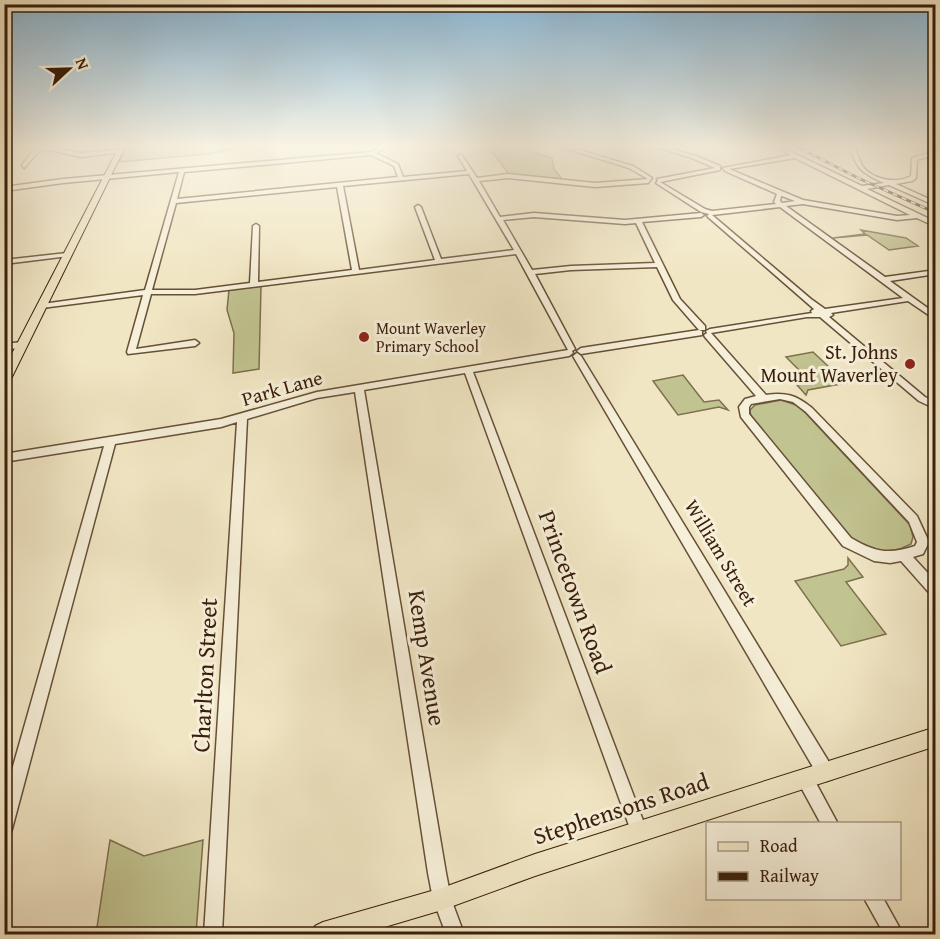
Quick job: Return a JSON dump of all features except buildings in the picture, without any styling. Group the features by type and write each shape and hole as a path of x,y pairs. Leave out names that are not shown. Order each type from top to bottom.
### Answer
{"main road":[{"path":"4,381 101,189"},
{"name":"Stephensons Road","path":"323,934 442,899 535,865 936,736"}],"street":[{"path":"177,189 132,352 195,343"},
{"path":"174,201 300,189"},
{"path":"341,189 356,272"},
{"name":"William Street","path":"480,189 574,352 826,773"},
{"path":"668,189 702,213"},
{"path":"772,189 803,202 934,224"},
{"path":"862,189 934,224"},
{"path":"901,189 936,204"},
{"path":"781,193 777,196 777,202 936,318"},
{"path":"499,219 534,215 608,222 638,221 702,213 711,215 803,202"},
{"path":"418,207 439,262"},
{"path":"897,218 905,214 903,209"},
{"path":"711,215 922,399 936,405"},
{"path":"897,218 917,216"},
{"path":"638,221 677,300 763,398"},
{"path":"254,285 256,226"},
{"path":"42,306 149,292 195,292 518,252"},
{"path":"4,262 68,255"},
{"path":"530,272 571,267 659,265"},
{"path":"883,280 936,272"},
{"name":"Park Lane","path":"4,458 242,419 317,395 909,299"},
{"path":"4,347 22,345"},
{"name":"Princetown Road","path":"468,370 639,831"},
{"name":"Kemp Avenue","path":"359,388 442,899 455,934"},
{"path":"780,396 796,400 809,410 913,519 923,542 919,550 904,556 889,559 868,555 847,542 744,415 744,407 748,401 780,396"},
{"name":"Charlton Street","path":"213,934 242,419"},
{"path":"4,829 110,442"},
{"path":"904,556 936,592"},
{"path":"804,778 829,822"},
{"path":"874,900 894,934"}],"green space":[{"path":"861,230 906,238 918,246 889,250 867,235 833,238 865,234"},
{"path":"261,286 259,369 233,373 234,333 227,310 229,290"},
{"path":"813,352 846,383 808,390 806,395 797,385 811,382 786,357"},
{"path":"683,375 704,402 719,400 728,410 719,407 678,415 653,381"},
{"path":"781,400 799,406 910,525 913,537 911,544 900,549 882,552 852,542 751,418 750,410 755,405"},
{"path":"848,558 863,577 846,582 886,634 841,646 795,581 844,569 848,565"},
{"path":"110,840 144,856 203,840 196,934 96,934"}],"railway":[{"path":"882,189 936,213"}],"place":[{"name":"Mount Waverley Primary School","path":"364,337"},
{"name":"St. Johns Mount Waverley","path":"910,364"}]}
